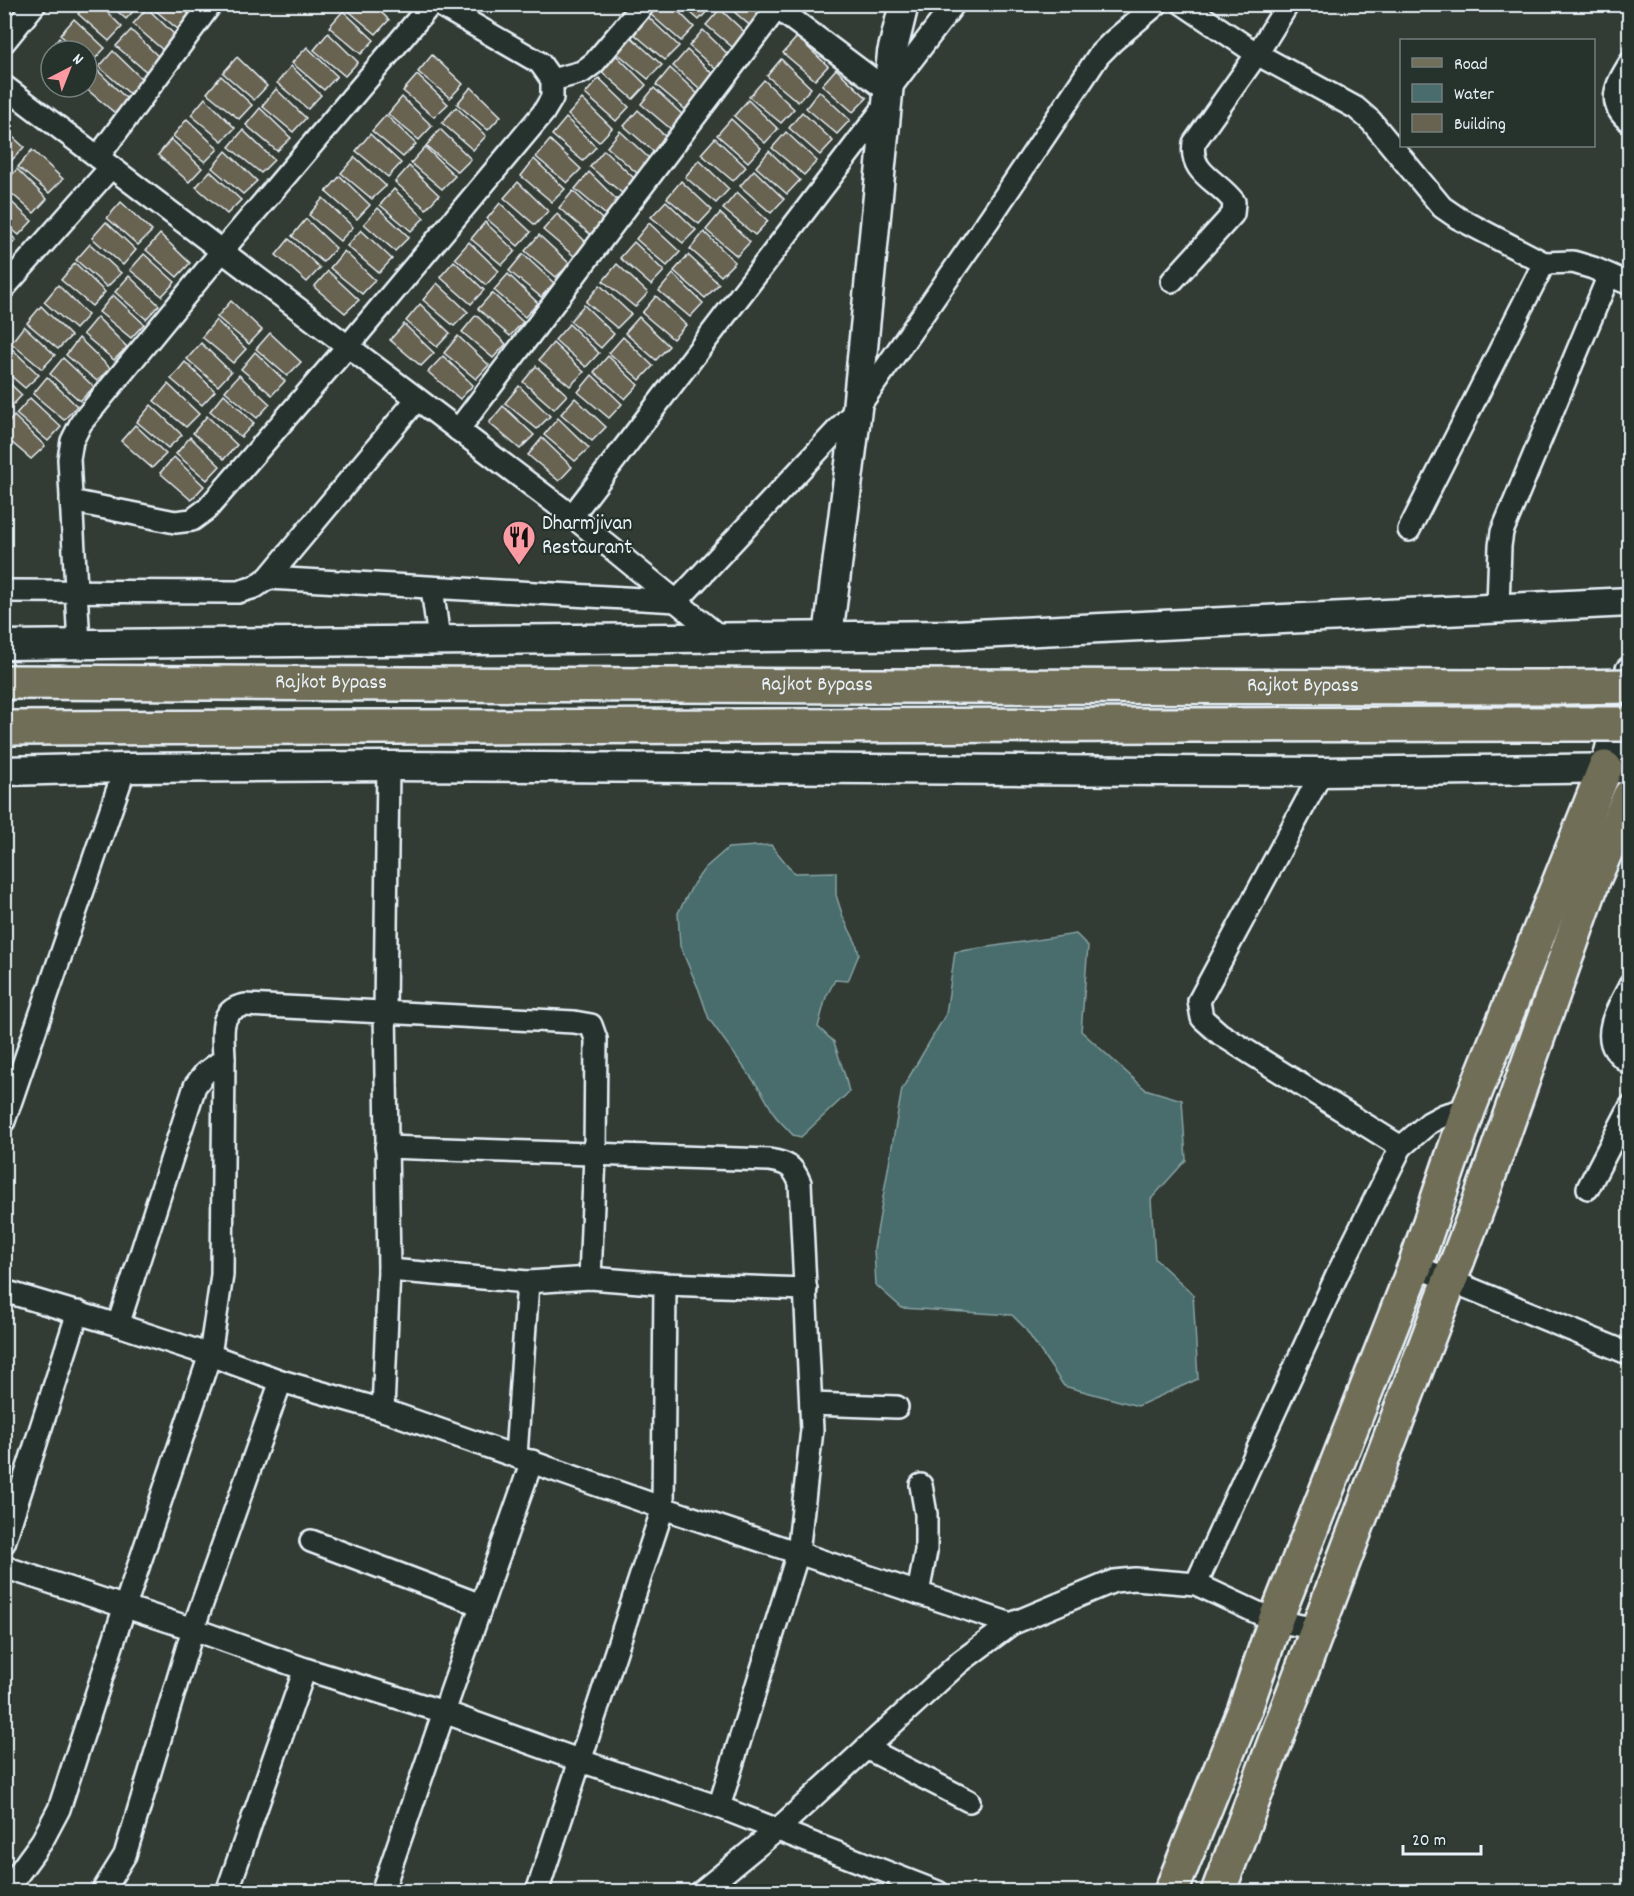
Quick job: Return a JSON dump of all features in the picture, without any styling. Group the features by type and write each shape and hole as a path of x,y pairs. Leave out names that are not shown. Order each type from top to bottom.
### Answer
{"main road":[{"name":"Rajkot Bypass","path":"4,682 849,686 1629,686"},
{"name":"Rajkot Bypass","path":"4,728 1629,724"},
{"path":"1171,1892 1245,1712 1275,1621 1415,1266 1469,1108 1617,768"},
{"path":"1218,1892 1450,1280 1594,878 1629,796"},
{"path":"1334,1471 1373,1485"}],"street":[{"path":"4,42 35,4"},
{"path":"4,288 104,162 211,4"},
{"path":"80,644 69,459 72,441 81,423 222,251 431,4"},
{"path":"71,501 176,522 192,520 207,509 348,346 543,113 552,98 552,80 540,63 438,4"},
{"path":"552,80 582,72 594,63 644,4"},
{"path":"828,636 857,409 892,53 904,4"},
{"path":"572,516 888,97 954,4"},
{"path":"268,578 676,601 857,409 990,218 1099,55 1157,4"},
{"path":"1183,4 1257,54 1356,108 1371,121 1442,207 1458,218 1544,263 1573,262 1629,284"},
{"path":"1172,281 1233,214 1234,202 1197,167 1192,155 1194,143 1257,54 1288,4"},
{"path":"458,430 776,6 888,97"},
{"path":"1629,63 1615,88 1617,105 1629,122"},
{"path":"4,86 572,516 720,637"},
{"path":"1409,530 1544,263"},
{"path":"1498,607 1502,532 1609,275"},
{"path":"4,591 238,592 255,587 268,578 417,399"},
{"path":"432,588 439,639"},
{"path":"4,645 956,635 1629,602"},
{"path":"4,771 388,766 1322,772 1617,768 1629,671"},
{"path":"383,1410 388,1270 385,1011 388,766"},
{"path":"4,1120 125,768"},
{"path":"1322,772 1199,1000 1202,1018 1220,1034 1401,1147"},
{"path":"1629,985 1612,1024 1610,1038 1615,1050 1629,1064"},
{"path":"5,1892 42,1841 59,1809 124,1606 210,1354 222,1275 224,1025 227,1014 234,1007 245,1005 385,1011 574,1022 591,1025 596,1039 595,1155 590,1278"},
{"path":"118,1324 195,1086 206,1073 224,1059"},
{"path":"1588,1188 1629,1107"},
{"path":"1196,1584 1338,1273 1401,1147 1429,1123 1444,1115 1469,1108"},
{"path":"386,1147 769,1160 783,1162 794,1169 800,1183 806,1289 812,1430 810,1456 798,1553 719,1807"},
{"path":"1415,1266 1628,1350"},
{"path":"388,1270 528,1282 590,1278 665,1284 806,1289"},
{"path":"382,1892 481,1605 524,1458 528,1282"},
{"path":"537,1892 663,1508 665,1284"},
{"path":"4,1291 118,1324 210,1354 281,1381 383,1410 663,1508 1011,1624"},
{"path":"4,1543 78,1312"},
{"path":"102,1892 124,1856 193,1629 281,1381"},
{"path":"810,1404 897,1407"},
{"path":"918,1593 926,1551 926,1514 921,1485"},
{"path":"311,1541 481,1605"},
{"path":"4,1567 193,1629 304,1669 444,1712 719,1807 938,1892"},
{"path":"701,1892 778,1829 960,1662 1011,1624 1114,1581 1135,1580 1196,1584 1275,1621 1318,1629"},
{"path":"226,1892 304,1669"},
{"path":"866,1748 969,1801"}],"water":[{"path":"771,845 794,873 836,872 836,895 859,954 848,981 835,980 826,997 818,1027 834,1042 849,1092 801,1137 793,1135 776,1117 761,1091 709,1019 680,946 678,913 705,868 728,848"},
{"path":"1076,934 1088,946 1081,1031 1145,1089 1182,1100 1186,1160 1151,1199 1155,1259 1193,1294 1198,1379 1138,1406 1064,1386 1024,1327 1012,1315 902,1308 876,1285 874,1249 902,1089 946,1014 955,952"}],"building":[{"path":"86,4 99,4 122,27 109,41 78,14"},
{"path":"109,4 138,4 139,5 126,19"},
{"path":"179,4 193,18 180,31 149,5"},
{"path":"348,4 373,4 389,20 376,34 345,8"},
{"path":"658,4 671,4 694,27 681,41 650,14"},
{"path":"681,4 710,4 712,6 699,20"},
{"path":"725,4 756,4 767,16 754,29"},
{"path":"147,8 177,37 164,51 133,24"},
{"path":"720,9 751,38 737,51 706,25"},
{"path":"343,11 374,40 361,54 329,27"},
{"path":"648,17 679,46 665,60 634,34"},
{"path":"74,19 95,39 65,39 60,35"},
{"path":"131,30 161,59 148,73 116,46"},
{"path":"703,30 733,59 720,73 689,46"},
{"path":"328,33 358,62 345,76 314,50"},
{"path":"631,37 662,65 648,79 617,53"},
{"path":"797,37 828,66 815,80 783,53"},
{"path":"99,42 105,48 99,54"},
{"path":"307,47 337,76 324,90 292,63"},
{"path":"687,50 717,78 704,92 673,66"},
{"path":"113,51 143,80 130,94 99,67"},
{"path":"432,55 463,84 450,98 418,72"},
{"path":"616,55 646,85 633,99 602,72"},
{"path":"237,57 267,86 254,100 223,73"},
{"path":"781,59 811,88 798,102 767,76"},
{"path":"291,66 321,95 308,109 277,83"},
{"path":"670,68 701,97 687,111 656,85"},
{"path":"836,69 867,98 853,112 822,85"},
{"path":"99,72 128,100 115,113 98,99"},
{"path":"417,75 448,104 434,117 403,91"},
{"path":"221,76 252,105 239,119 207,93"},
{"path":"599,78 629,107 616,121 585,94"},
{"path":"764,80 794,109 781,123 749,97"},
{"path":"471,87 501,116 488,130 457,104"},
{"path":"654,88 685,117 672,130 641,104"},
{"path":"276,89 306,118 293,132 262,106"},
{"path":"819,91 850,120 837,134 806,108"},
{"path":"402,97 432,126 419,140 388,114"},
{"path":"205,98 235,128 222,141 191,115"},
{"path":"582,99 612,128 599,142 568,115"},
{"path":"748,100 778,129 765,143 734,116"},
{"path":"456,107 486,136 473,150 442,123"},
{"path":"260,108 291,138 277,151 246,125"},
{"path":"638,110 668,139 655,153 624,126"},
{"path":"802,112 833,141 820,155 789,128"},
{"path":"386,115 416,144 403,157 372,131"},
{"path":"566,118 596,147 583,161 552,135"},
{"path":"187,119 218,149 205,162 173,136"},
{"path":"731,119 761,148 748,162 717,135"},
{"path":"4,129 24,147 11,161 4,156"},
{"path":"440,129 471,159 458,172 426,146"},
{"path":"243,130 274,160 261,173 229,147"},
{"path":"620,131 651,160 638,174 607,147"},
{"path":"786,132 817,161 804,175 772,148"},
{"path":"370,134 401,163 388,177 356,151"},
{"path":"715,138 746,167 733,181 701,154"},
{"path":"171,139 202,168 189,182 158,155"},
{"path":"550,140 581,169 567,183 536,157"},
{"path":"425,147 455,176 442,189 411,163"},
{"path":"32,150 63,179 49,193 18,167"},
{"path":"604,150 635,179 622,193 590,167"},
{"path":"226,151 257,181 243,194 212,168"},
{"path":"769,151 800,180 787,194 756,167"},
{"path":"355,157 386,186 372,199 341,173"},
{"path":"534,159 565,189 552,202 521,176"},
{"path":"699,160 729,189 716,203 685,177"},
{"path":"409,166 439,195 426,209 395,182"},
{"path":"17,169 47,199 34,213 4,187"},
{"path":"754,170 784,199 771,213 740,186"},
{"path":"210,171 241,200 227,214 196,187"},
{"path":"589,172 619,202 606,215 575,189"},
{"path":"340,176 370,205 357,219 326,192"},
{"path":"681,181 712,210 699,224 667,198"},
{"path":"518,182 548,211 535,225 504,198"},
{"path":"394,189 424,218 411,231 380,205"},
{"path":"573,191 604,221 590,234 559,208"},
{"path":"737,192 768,221 755,235 723,209"},
{"path":"4,195 32,221 19,235 4,223"},
{"path":"323,198 353,227 340,241 309,215"},
{"path":"666,201 696,230 683,243 651,217"},
{"path":"121,202 152,231 138,245 107,218"},
{"path":"500,203 531,232 518,246 487,219"},
{"path":"378,208 409,237 395,251 364,224"},
{"path":"720,213 750,242 737,256 706,230"},
{"path":"557,214 587,243 574,256 543,230"},
{"path":"306,219 336,248 323,262 292,236"},
{"path":"106,222 136,250 123,265 92,238"},
{"path":"485,222 515,251 502,265 471,239"},
{"path":"649,223 680,252 667,266 636,239"},
{"path":"4,229 16,240 4,252"},
{"path":"361,230 392,259 379,273 347,246"},
{"path":"704,232 735,262 721,276 690,249"},
{"path":"160,234 190,263 177,277 146,250"},
{"path":"539,235 570,264 556,277 525,251"},
{"path":"289,239 320,268 307,282 276,255"},
{"path":"469,242 499,271 486,285 455,258"},
{"path":"634,242 664,271 651,285 620,258"},
{"path":"90,244 121,273 107,287 76,260"},
{"path":"344,251 375,280 362,294 330,268"},
{"path":"144,254 175,282 162,296 130,270"},
{"path":"523,254 554,283 541,297 509,271"},
{"path":"688,255 719,284 705,298 674,271"},
{"path":"454,261 484,290 471,304 440,277"},
{"path":"75,263 105,292 92,306 61,280"},
{"path":"617,264 648,293 635,307 603,281"},
{"path":"328,271 359,300 345,313 314,287"},
{"path":"508,274 538,303 525,317 494,290"},
{"path":"673,274 703,303 690,317 659,291"},
{"path":"129,276 159,305 146,319 115,292"},
{"path":"437,283 468,312 454,326 423,300"},
{"path":"58,285 88,315 75,329 44,302"},
{"path":"600,285 631,314 617,328 586,302"},
{"path":"492,293 523,322 510,336 478,309"},
{"path":"113,295 144,324 131,338 99,312"},
{"path":"656,296 686,325 673,339 642,313"},
{"path":"231,301 262,330 249,344 217,317"},
{"path":"420,304 450,333 437,347 406,321"},
{"path":"584,305 614,334 601,348 570,321"},
{"path":"41,306 71,336 58,349 27,323"},
{"path":"476,315 506,344 493,358 462,332"},
{"path":"97,317 127,347 114,360 83,334"},
{"path":"639,317 669,346 656,360 625,333"},
{"path":"216,320 246,349 233,363 202,337"},
{"path":"404,324 434,353 421,366 390,340"},
{"path":"569,324 599,353 586,367 555,340"},
{"path":"24,326 55,355 42,369 11,343"},
{"path":"270,333 301,362 287,376 256,349"},
{"path":"458,336 489,365 476,379 444,353"},
{"path":"623,337 653,366 640,380 609,353"},
{"path":"79,338 110,368 97,381 66,355"},
{"path":"201,343 231,372 218,386 187,359"},
{"path":"553,343 584,372 570,386 539,360"},
{"path":"8,345 39,375 25,388 4,370 4,350"},
{"path":"255,352 285,381 272,395 241,369"},
{"path":"443,356 473,385 460,399 428,372"},
{"path":"608,356 638,385 625,399 594,372"},
{"path":"63,358 94,387 80,401 50,374"},
{"path":"185,362 215,391 202,405 171,379"},
{"path":"536,366 567,395 554,409 523,382"},
{"path":"239,375 270,404 257,418 225,391"},
{"path":"592,375 622,404 609,418 578,392"},
{"path":"47,377 77,406 64,420 33,394"},
{"path":"4,378 22,395 9,409 4,405"},
{"path":"168,384 199,414 186,427 154,401"},
{"path":"519,386 550,416 537,429 505,403"},
{"path":"224,394 254,423 241,437 210,411"},
{"path":"30,398 61,427 48,441 16,414"},
{"path":"575,398 606,427 592,441 561,414"},
{"path":"151,405 182,435 168,448 137,422"},
{"path":"503,406 534,435 520,449 489,423"},
{"path":"14,416 45,446 31,459 4,436 4,428"},
{"path":"207,416 237,445 224,459 193,433"},
{"path":"558,418 589,448 575,461 544,435"},
{"path":"135,425 166,454 152,468 121,441"},
{"path":"190,437 220,466 207,480 176,454"},
{"path":"542,438 572,467 559,481 528,455"},
{"path":"174,457 204,486 191,500 160,473"}],"place":[{"name":"Dharmjivan Restaurant","path":"519,566"}]}
